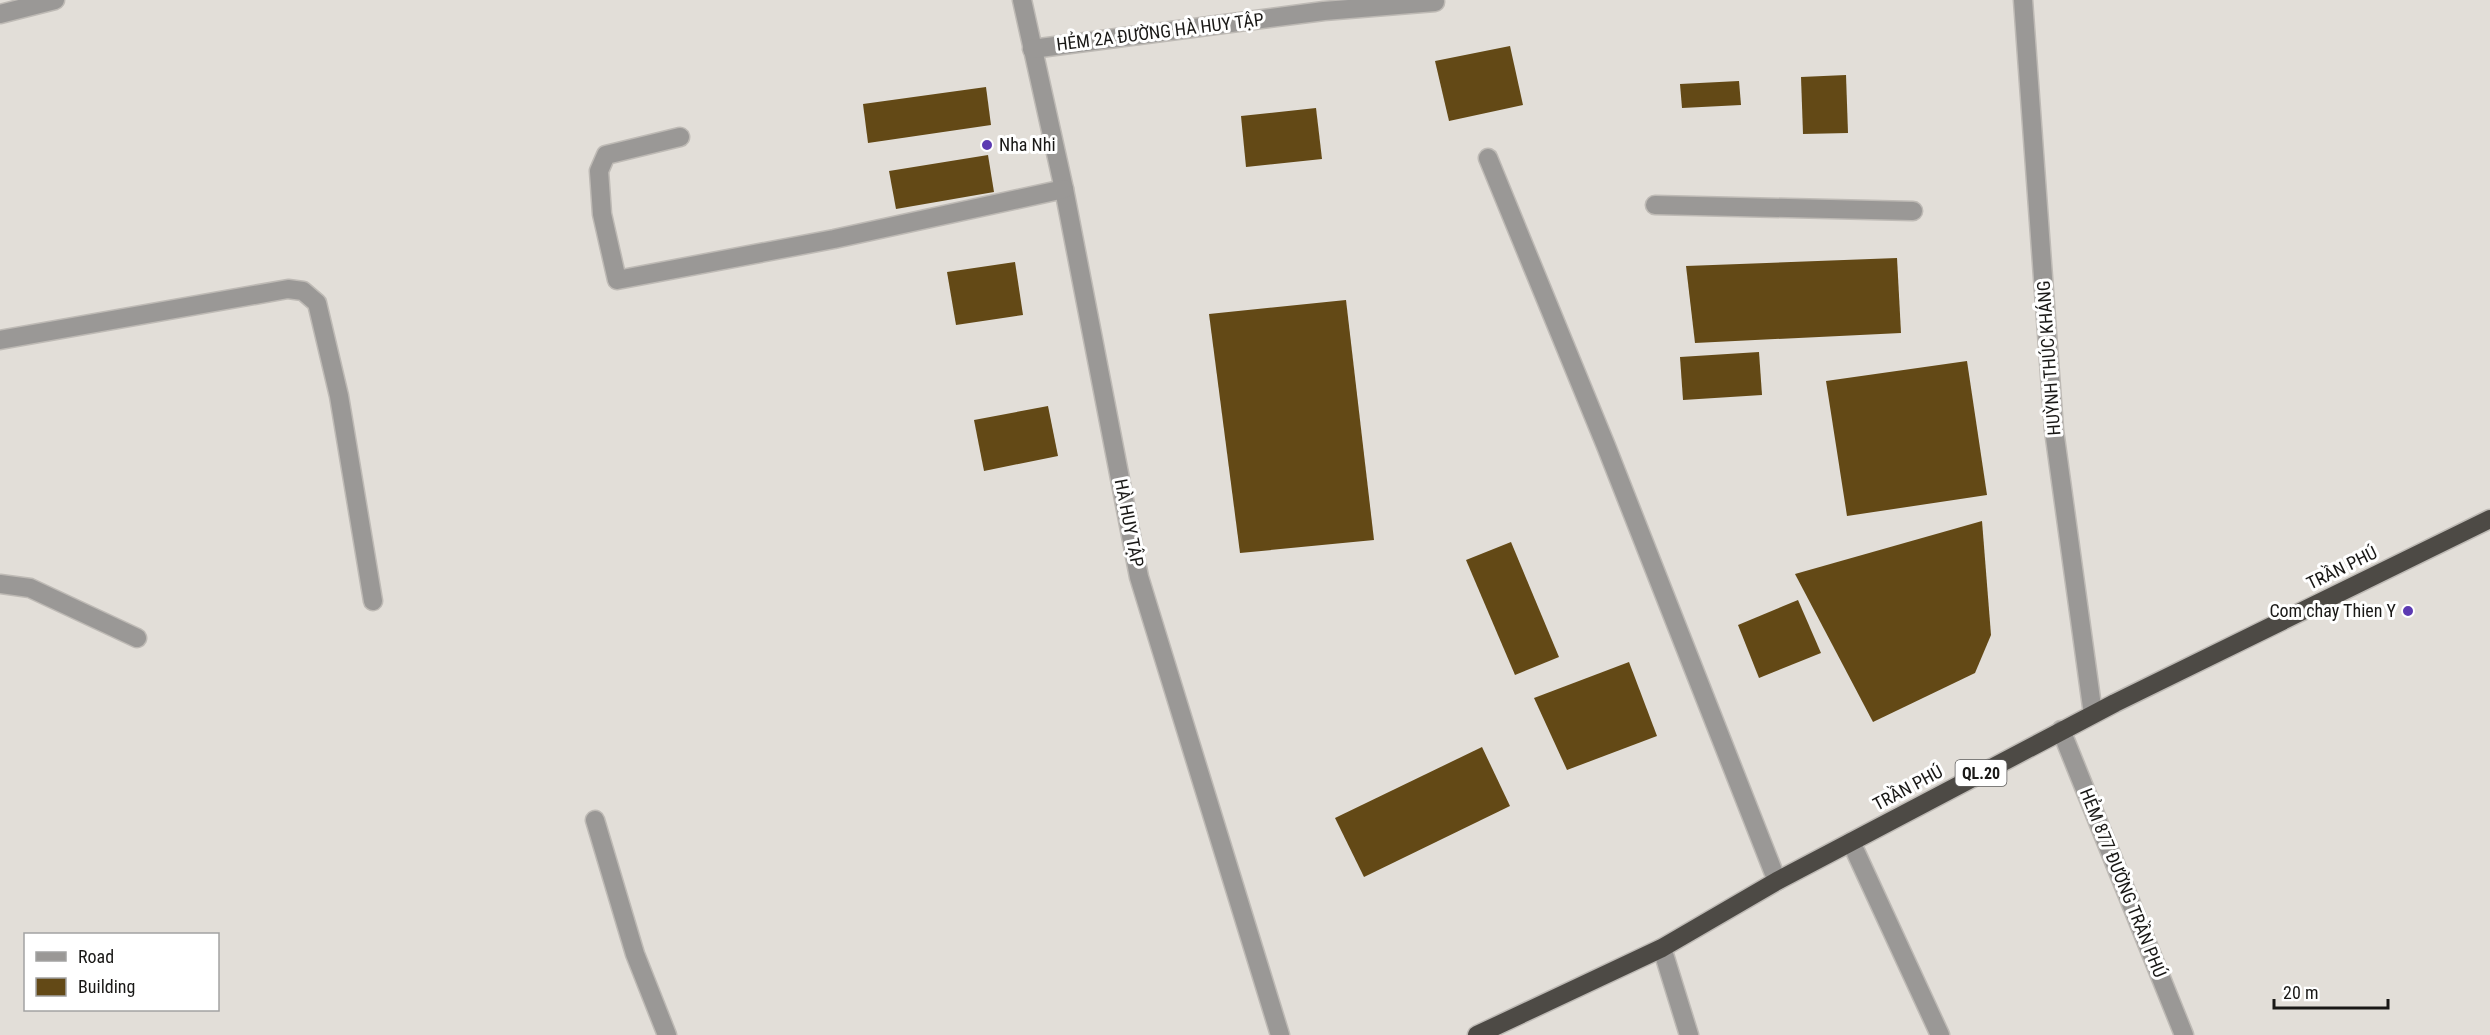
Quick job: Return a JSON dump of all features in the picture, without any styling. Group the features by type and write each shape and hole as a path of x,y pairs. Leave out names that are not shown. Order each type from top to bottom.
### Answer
{"highway":[{"name":"TRẦN PHÚ","path":"1477,1035 1662,948 1777,882 2061,730 2490,519"}],"street":[{"path":"0,14 55,0"},
{"name":"HÀ HUY TẬP","path":"1022,0 1064,189 1139,577 1280,1035"},
{"name":"HUỲNH THÚC KHÁNG","path":"2023,0 2054,430 2093,714"},
{"name":"HẺM 2A ĐƯỜNG HÀ HUY TẬP","path":"1032,49 1323,5 1435,3"},
{"path":"680,136 606,155 602,163 599,171 602,214 616,280 834,239 1064,189"},
{"path":"1488,158 1606,446 1777,882"},
{"path":"1655,205 1913,211"},
{"path":"0,340 288,289 303,291 317,303 339,396 373,602"},
{"path":"0,584 30,588 137,638"},
{"name":"HẺM 877 ĐƯỜNG TRẦN PHÚ","path":"2061,730 2184,1035"},
{"path":"595,820 635,954 667,1035"},
{"path":"1851,842 1940,1035"},
{"path":"1662,948 1689,1035"}],"building":[{"path":"1510,46 1523,105 1449,121 1435,61"},
{"path":"1846,75 1848,133 1803,134 1801,77"},
{"path":"1739,81 1741,105 1682,108 1680,84"},
{"path":"986,87 991,125 868,143 863,104"},
{"path":"1316,108 1322,159 1246,167 1241,116"},
{"path":"988,155 994,192 896,209 889,171"},
{"path":"1897,258 1901,333 1695,343 1686,266"},
{"path":"1015,262 1023,315 956,325 947,272"},
{"path":"1346,300 1374,540 1240,553 1209,314"},
{"path":"1759,352 1762,395 1683,400 1680,357"},
{"path":"1967,361 1987,495 1847,516 1826,381"},
{"path":"1048,406 1058,456 984,471 974,420"},
{"path":"1982,521 1991,635 1975,673 1873,722 1795,574"},
{"path":"1511,542 1559,657 1515,675 1466,560"},
{"path":"1798,600 1821,653 1759,678 1738,625"},
{"path":"1629,662 1657,736 1567,770 1534,698"},
{"path":"1482,747 1510,806 1364,877 1335,818"}],"place":[{"name":"Nha Nhi","path":"987,145"},
{"name":"Com chay Thien Y","path":"2408,611"}]}
